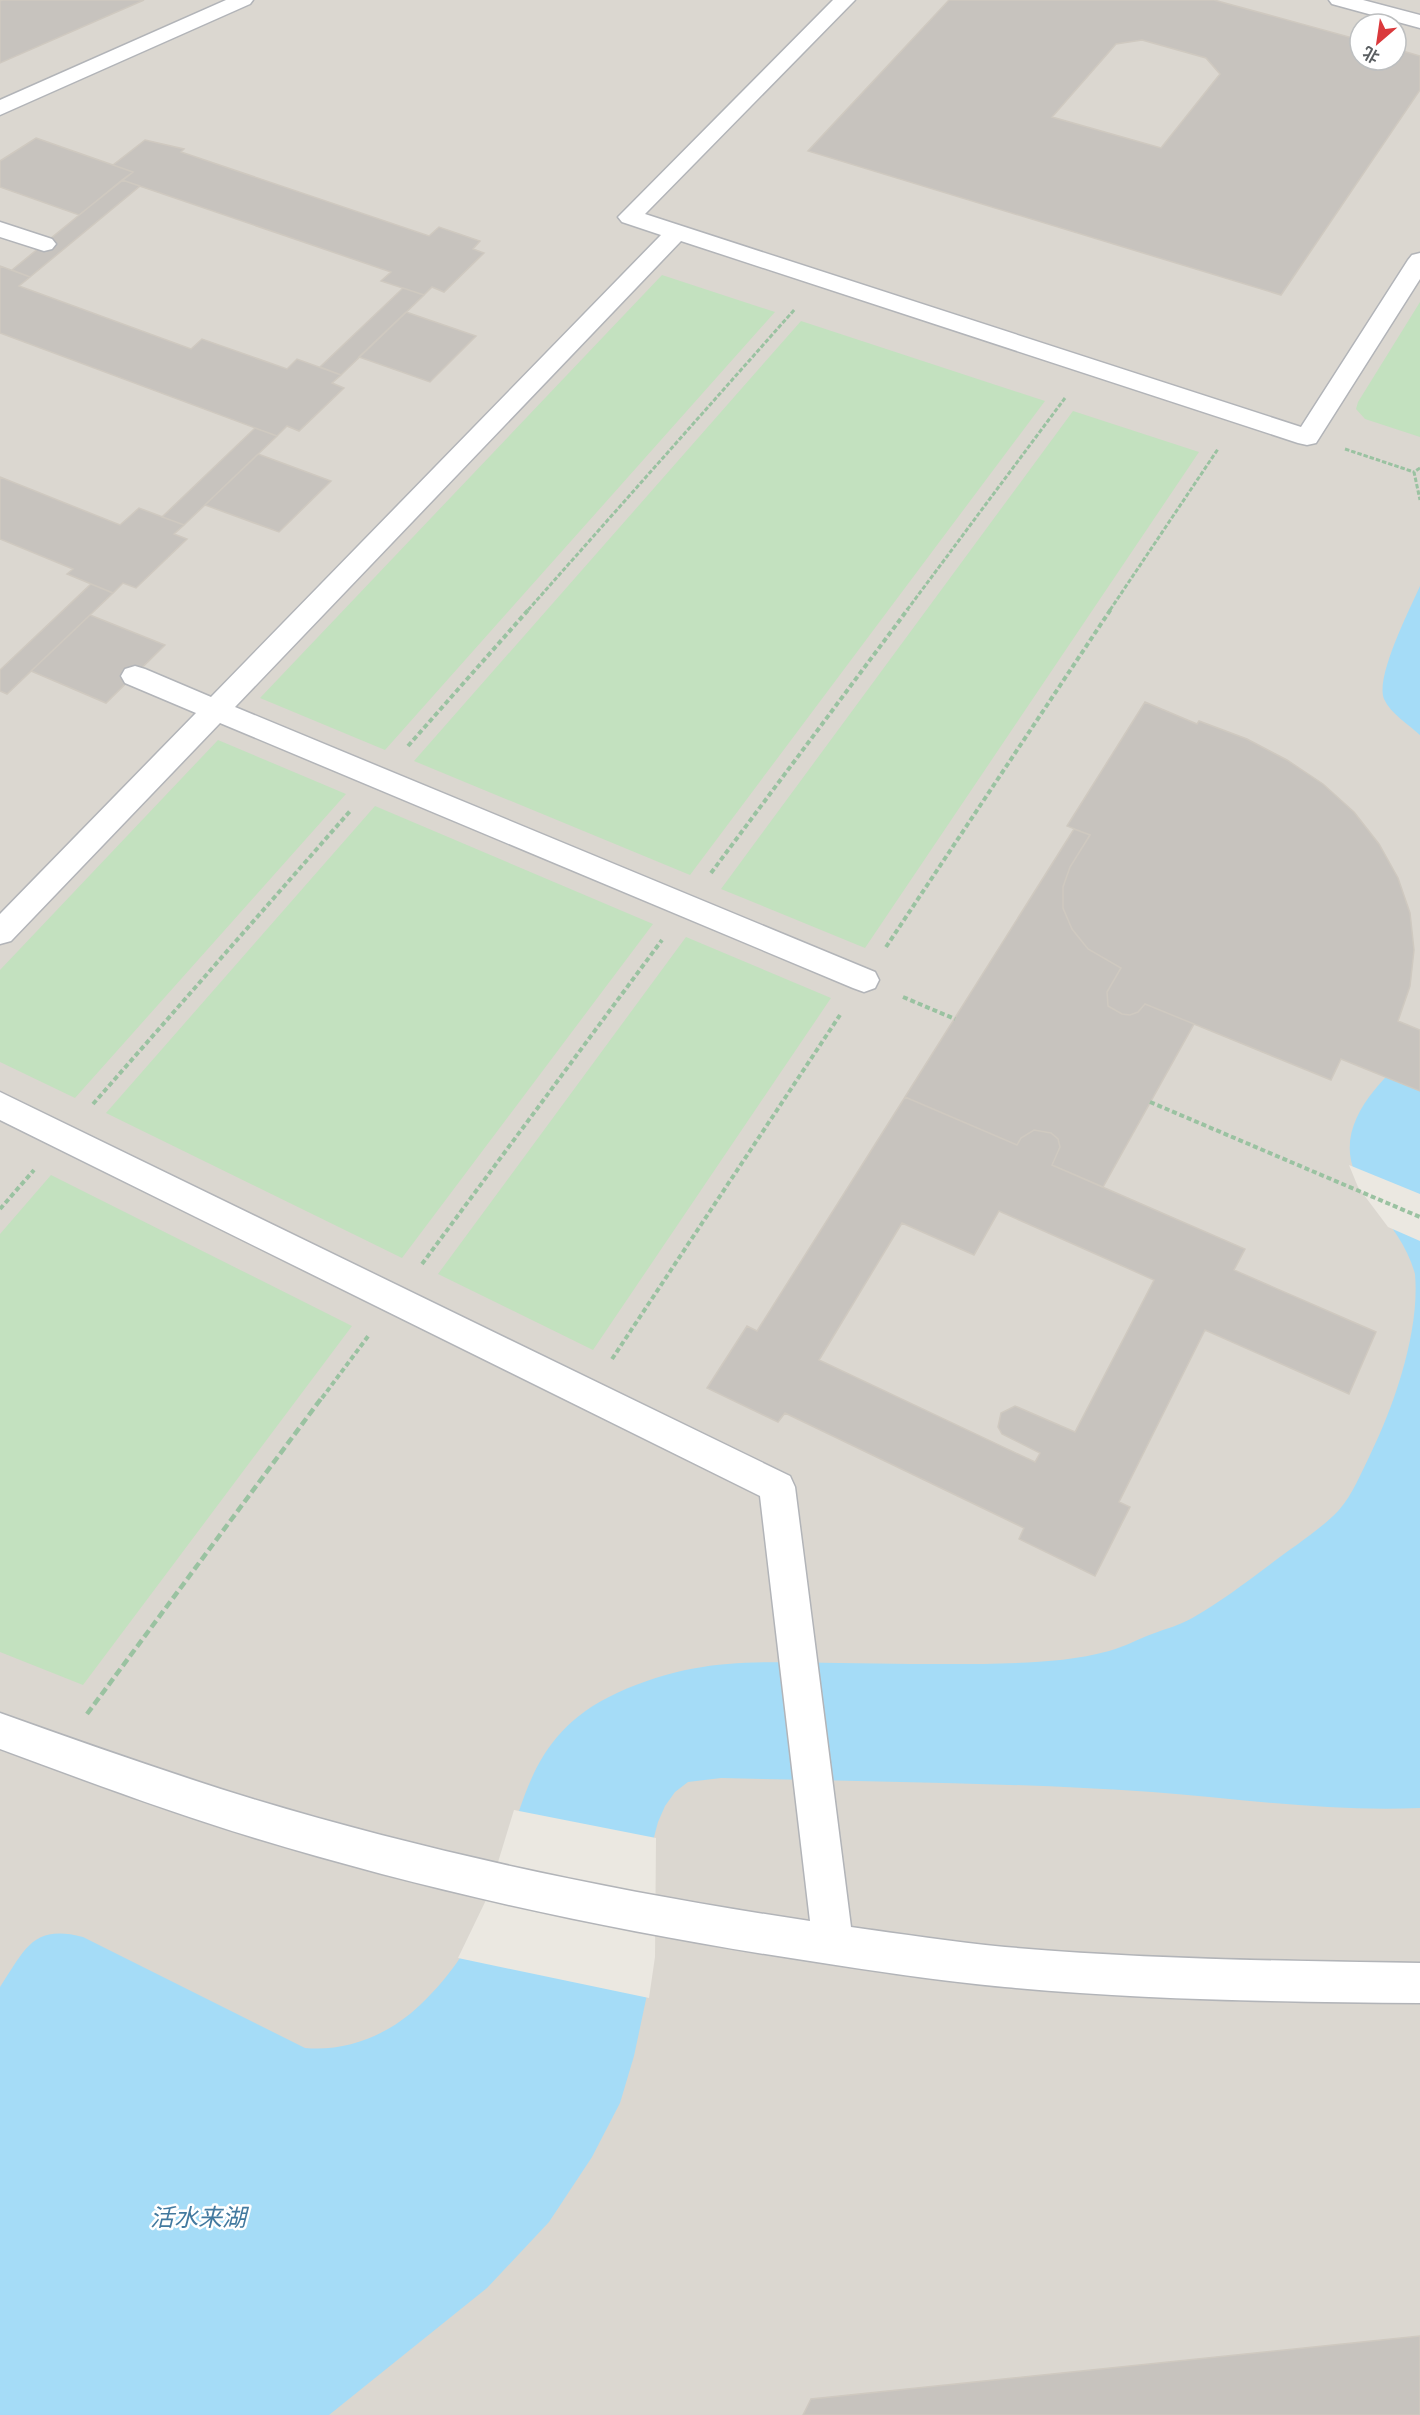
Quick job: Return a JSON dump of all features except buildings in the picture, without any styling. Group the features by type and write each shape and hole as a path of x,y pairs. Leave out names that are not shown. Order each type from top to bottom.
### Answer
{"lane":[{"path":"0,108 243,0"},
{"path":"845,0 630,217 1307,437 1420,260"},
{"path":"1339,0 1388,6 1420,21"},
{"path":"0,229 44,244"},
{"path":"0,933 676,233"},
{"path":"135,676 864,980"},
{"path":"0,1105 777,1487 833,1944"},
{"path":"0,1731 287,1828 471,1877 741,1932 1024,1969 1206,1978 1420,1983"}],"path":[{"path":"0,1209 821,279"},
{"path":"59,1752 1088,366"},
{"path":"588,1394 1240,416"},
{"path":"1354,452 1414,472"},
{"path":"1414,472 1420,468"},
{"path":"1414,472 1420,500"},
{"path":"864,980 955,1019"},
{"path":"1150,1102 1420,1217"}],"shaded area":[{"path":"0,0 1420,0 1420,2415 0,2415"}],"green space":[{"path":"662,275 775,312 385,750 260,698"},
{"path":"1420,302 1420,437 1365,419 1356,409 1358,402"},
{"path":"801,321 1045,401 690,875 414,761"},
{"path":"1073,411 1199,452 865,948 721,889"},
{"path":"218,740 346,794 75,1098 0,1062 0,970"},
{"path":"375,806 653,924 402,1258 106,1113"},
{"path":"686,937 831,998 593,1350 438,1274"},
{"path":"51,1175 352,1326 83,1685 0,1652 0,1234"}],"water":[{"path":"1420,586 1420,735 1391,709 1384,699 1383,689 1384,675 1395,643"},
{"name":"活水来湖","path":"1420,1046 1420,1808 1320,1807 1152,1792 990,1784 721,1778 688,1782 675,1792 665,1806 653,1841 648,1990 634,2056 620,2103 592,2157 549,2222 487,2288 329,2415 0,2415 0,1987 32,1943 52,1934 83,1937 305,2048 352,2044 395,2025 420,2005 452,1970 483,1916 530,1782 544,1756 561,1732 585,1711 617,1693 673,1673 726,1664 780,1662 984,1664 1078,1658 1109,1651 1184,1622 1213,1605 1314,1532 1339,1510 1356,1483 1397,1390 1414,1319 1415,1274 1398,1237 1363,1189 1355,1173 1350,1154 1351,1136 1366,1101 1378,1085"}],"pier":[{"path":"1349,1165 1420,1194 1420,1241 1388,1227 1358,1187"},
{"path":"514,1810 656,1838 655,1957 649,1998 458,1958 487,1898"}]}
